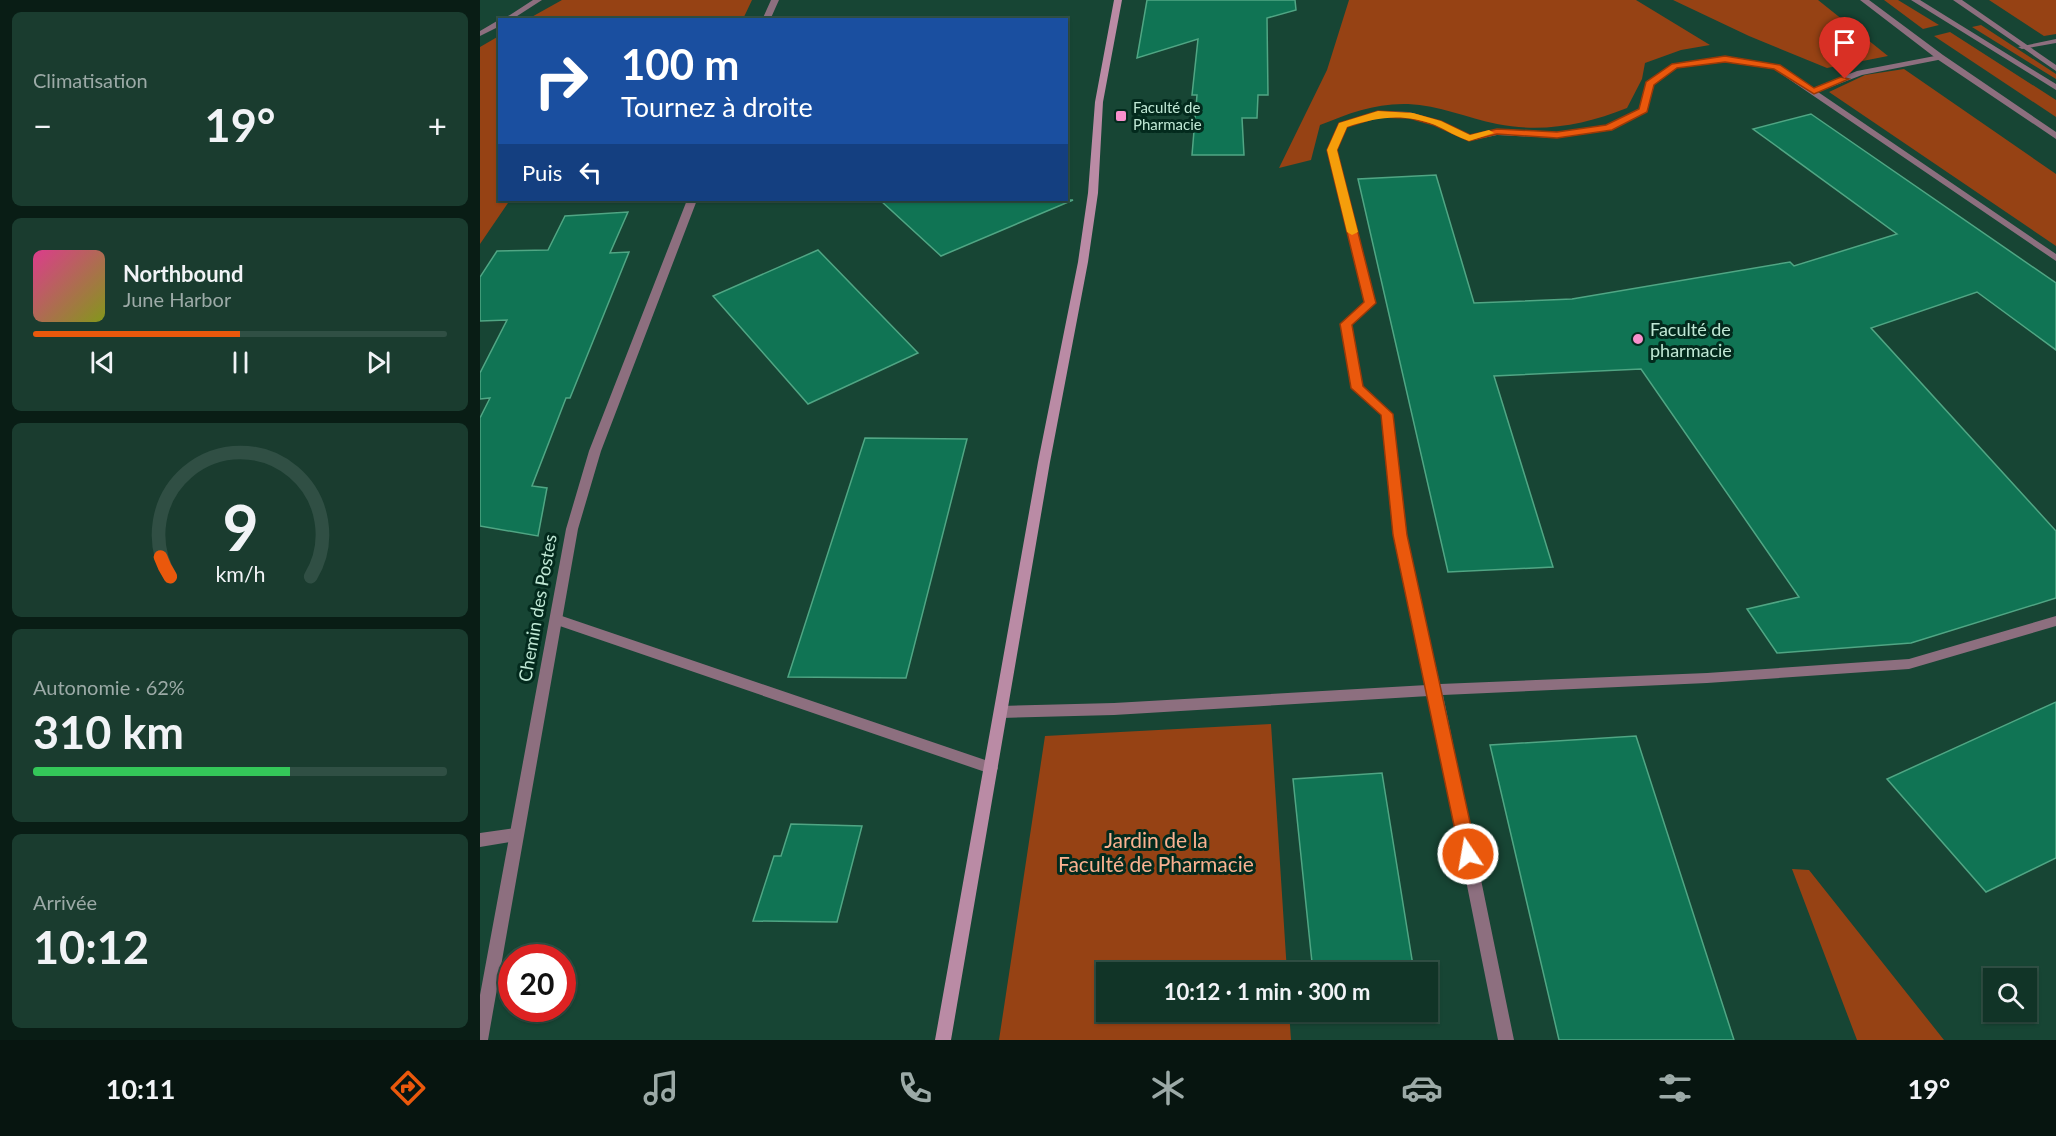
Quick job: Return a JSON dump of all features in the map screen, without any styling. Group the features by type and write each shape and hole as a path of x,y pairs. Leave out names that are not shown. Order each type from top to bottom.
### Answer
{"main road":[{"path":"943,1040 1044,462 1083,262 1093,193 1099,102 1118,0"}],"street":[{"path":"509,18 538,0"},
{"path":"767,18 775,0"},
{"path":"1864,0 1940,57 2056,136"},
{"path":"1915,0 2056,88"},
{"path":"1957,0 2024,49 2056,69"},
{"path":"480,34 498,24"},
{"path":"2024,49 2056,41"},
{"path":"1814,92 1860,73 1940,57"},
{"path":"1506,1040 1435,690 1400,535 1387,414 1357,388 1346,324 1370,303 1332,150 1343,125 1378,114 1409,116 1437,123 1469,138 1497,132 1557,135 1609,128 1644,110 1649,84 1675,66 1725,59 1776,67 2056,258"},
{"name":"Chemin des Postes","path":"480,1040 572,529 585,481 641,327 692,201"},
{"path":"556,619 991,768"},
{"path":"1000,712 1114,710 1435,690 1707,678 1909,664 2056,621"},
{"path":"480,840 516,835"}],"green space":[{"path":"562,0 752,0 743,18 530,18"},
{"path":"1349,0 1636,0 1710,45 1681,50 1645,63 1642,79 1627,108 1595,119 1563,126 1514,127 1419,105 1385,105 1352,113 1320,125 1311,160 1279,168 1327,70"},
{"path":"1673,0 1818,0 1888,56 1827,68 1749,36"},
{"path":"1884,0 1898,0 1939,25 1923,29"},
{"path":"1989,0 2056,0 2056,34 2044,36"},
{"path":"1981,25 2056,74 2056,79 1972,27"},
{"path":"1950,32 2056,100 2056,117 1934,36"},
{"path":"498,37 498,201 509,201 480,244 480,47"},
{"path":"1904,69 2056,174 2056,246 1829,92 1865,75"},
{"name":"Jardin de la Faculté de Pharmacie","path":"1271,724 1286,962 1096,962 1096,1022 1290,1022 1291,1040 999,1040 1045,736"},
{"path":"1792,869 1809,870 1944,1040 1857,1040"}],"building":[{"path":"1147,0 1295,0 1296,10 1267,18 1268,95 1258,95 1257,118 1242,118 1244,155 1192,155 1197,95 1192,95 1198,39 1137,58"},
{"name":"Faculté de pharmacie","path":"1811,114 2056,283 2056,350 1977,292 1871,328 2056,531 2056,598 1911,643 1777,653 1747,609 1799,597 1641,369 1494,376 1553,567 1448,572 1358,179 1436,175 1474,303 1572,299 1790,262 1794,266 1897,234 1753,129"},
{"path":"1073,200 941,256 881,201"},
{"path":"628,212 610,253 629,252 570,398 566,398 532,486 547,488 538,536 480,526 480,418 490,398 480,399 480,373 507,320 480,321 480,277 497,251 548,250 565,216"},
{"path":"818,250 918,353 808,404 713,296"},
{"path":"865,438 967,439 906,678 788,677"},
{"path":"2056,702 2056,858 1986,892 1887,779"},
{"path":"1636,736 1734,1040 1559,1040 1490,745"},
{"path":"1382,773 1412,962 1312,962 1293,779"},
{"path":"791,824 862,826 837,922 753,921 774,856 781,856"}],"slow traffic":[{"path":"1352,232 1332,150 1343,125 1378,114 1409,116 1437,123 1469,138 1489,133"}],"place":[{"name":"Faculté de Pharmacie","path":"1121,116"},
{"name":"Faculté de pharmacie","path":"1638,339"}],"route":[{"path":"1468,854 1435,690 1400,535 1387,414 1357,388 1346,324 1370,303 1332,150 1343,125 1378,114 1409,116 1437,123 1469,138 1497,132 1557,135 1609,128 1644,110 1649,84 1675,66 1725,59 1776,67 1814,92 1845,79"}]}
